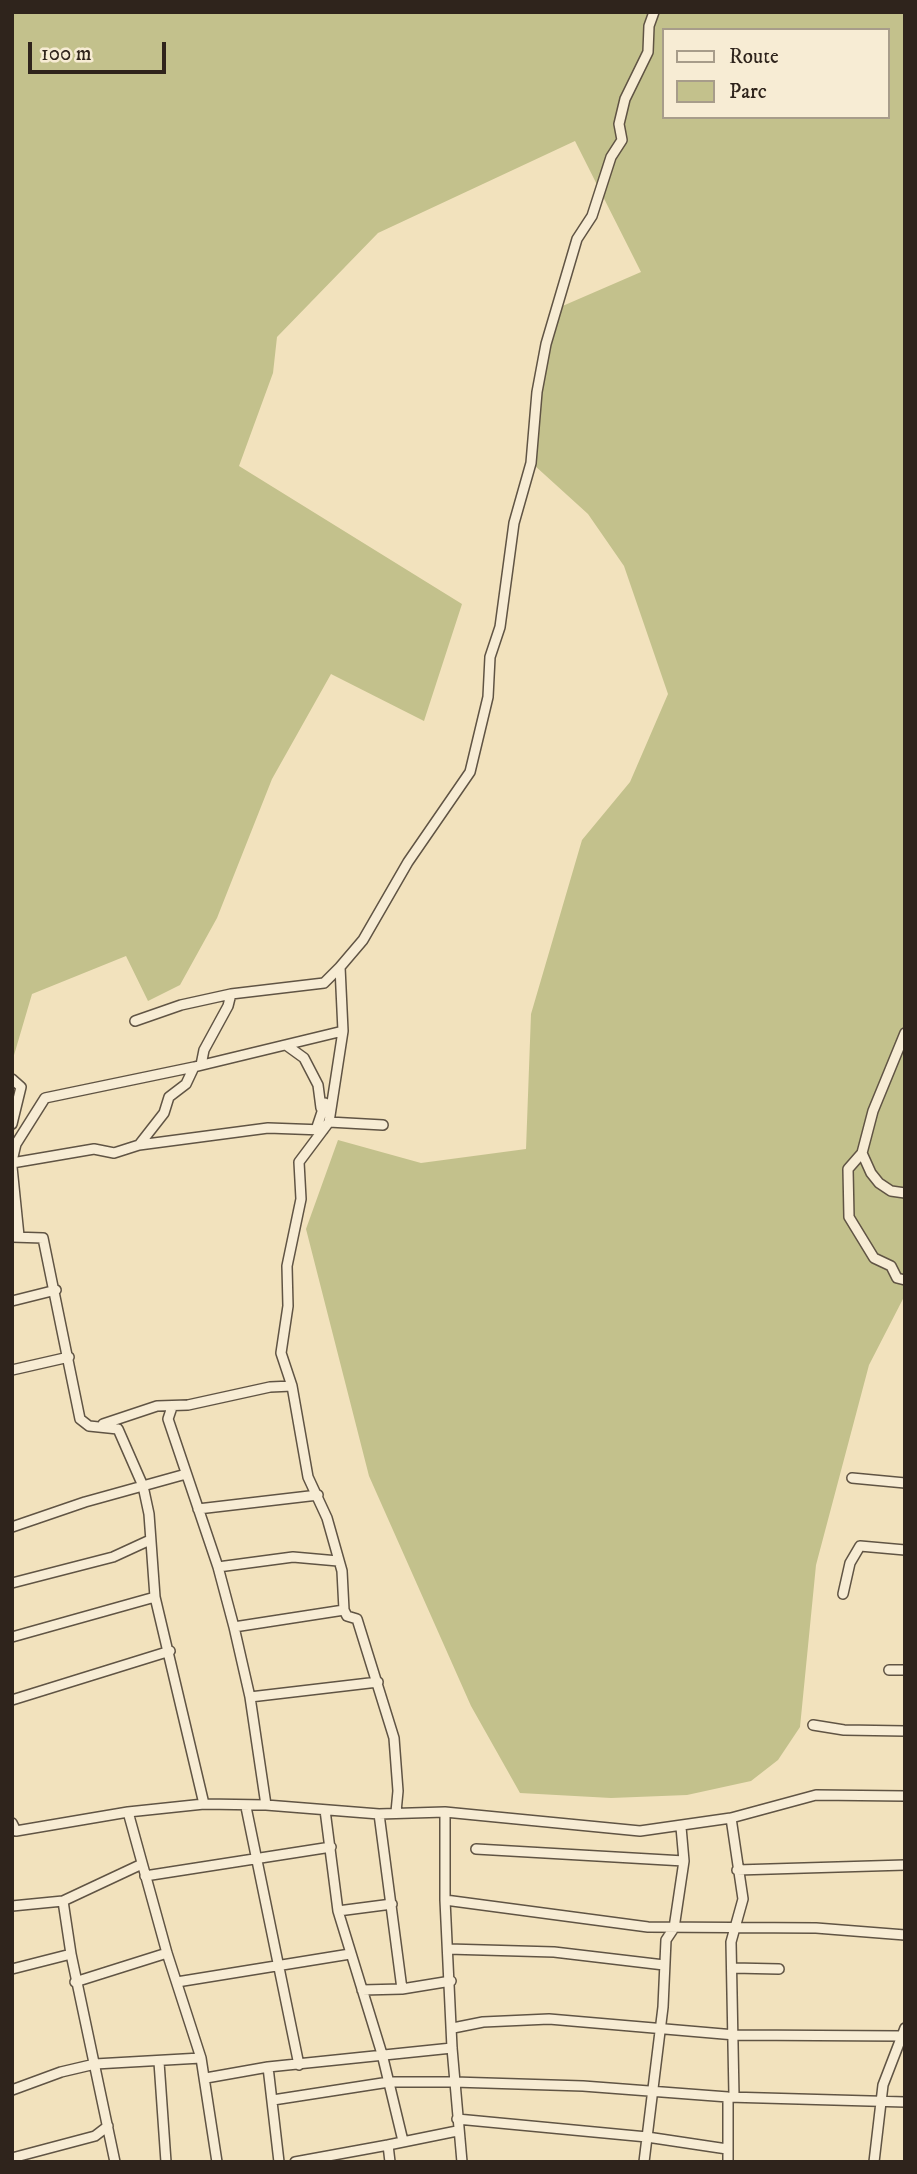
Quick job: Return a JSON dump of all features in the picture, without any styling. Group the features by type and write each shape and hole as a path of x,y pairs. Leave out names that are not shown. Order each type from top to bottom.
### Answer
{"street":[{"path":"135,1021 181,1005 231,994 324,983 363,940 408,862 470,772 488,697 490,657 500,627 514,523 531,463 537,393 547,344 577,239 592,216 611,157 622,140 619,124 622,112 648,52 649,26 654,12"},
{"path":"340,967 343,1031 333,1094 322,1127 299,1162 301,1199 287,1266 288,1306 281,1353 292,1386 304,1462 318,1495 342,1571 344,1610 347,1616 357,1619 394,1738 398,1791 396,1811"},
{"path":"139,1145 164,1113 169,1097 186,1084 198,1066 204,1049 228,1006 231,994"},
{"path":"204,1804 170,1651 155,1597 143,1486 118,1429 89,1426 80,1419 56,1290 43,1238 16,1236 12,1164 15,1140 45,1098 198,1066 343,1031"},
{"path":"905,1033 873,1111 862,1153 848,1169 849,1217 874,1258 891,1266 897,1278 905,1280"},
{"path":"286,1045 304,1058 318,1085 322,1127"},
{"path":"12,1079 21,1087 12,1124"},
{"path":"321,1108 333,1094"},
{"path":"12,1164 94,1149 114,1153 139,1145 268,1128 383,1125"},
{"path":"862,1153 879,1183 891,1191 905,1193"},
{"path":"12,1301 56,1290"},
{"path":"12,1370 69,1357"},
{"path":"99,1426 157,1406 172,1407 270,1387 292,1386"},
{"path":"172,1407 168,1419 218,1567 234,1626 250,1698 266,1805"},
{"path":"12,1527 86,1502 186,1474"},
{"path":"852,1478 905,1483"},
{"path":"198,1510 318,1495"},
{"path":"12,1583 113,1557 150,1540"},
{"path":"843,1594 850,1563 860,1546 905,1550"},
{"path":"218,1567 293,1557 338,1560"},
{"path":"12,1637 155,1597"},
{"path":"234,1626 344,1610"},
{"path":"12,1700 170,1651"},
{"path":"889,1670 905,1670"},
{"path":"250,1698 378,1682"},
{"path":"813,1725 844,1730 905,1731"},
{"path":"14,1829 204,1804 246,1807 266,1805 379,1814 396,1811 445,1812 640,1831 731,1818 816,1795 905,1796"},
{"path":"246,1807 299,2065"},
{"path":"325,1810 338,1911 382,2054 403,2141"},
{"path":"128,1812 167,1953 201,2058 217,2162"},
{"path":"445,1812 445,1900 451,1981 452,2048 457,2131 462,2162"},
{"path":"379,1814 402,1989"},
{"path":"728,2162 734,2035 731,1942 743,1899 731,1818"},
{"path":"644,2162 661,2027 666,1940 674,1928 684,1861 681,1827"},
{"path":"145,1876 331,1847"},
{"path":"476,1849 684,1861"},
{"path":"12,1906 63,1901 142,1864"},
{"path":"737,1870 905,1865"},
{"path":"445,1900 674,1928 816,1928 905,1935"},
{"path":"63,1901 75,1982 115,2162"},
{"path":"338,1911 392,1904"},
{"path":"448,1950 554,1952 664,1965"},
{"path":"75,1982 167,1953"},
{"path":"12,1969 71,1954"},
{"path":"177,1982 350,1954"},
{"path":"733,1968 779,1969"},
{"path":"362,1990 402,1989 451,1981"},
{"path":"453,2028 483,2022 549,2019 734,2035 903,2032 883,2085 874,2162"},
{"path":"206,2078 268,2067 452,2048"},
{"path":"12,2090 61,2071 95,2064 201,2058"},
{"path":"159,2062 166,2162"},
{"path":"268,2067 279,2162"},
{"path":"273,2100 389,2082 454,2082 651,2090 731,2097 905,2102"},
{"path":"457,2119 647,2137 727,2149"},
{"path":"12,2158 95,2136 108,2126"},
{"path":"295,2162 457,2131"},
{"path":"388,2145 390,2162"}],"green space":[{"path":"12,12 905,12 905,1295 869,1365 816,1565 800,1727 778,1760 751,1781 687,1795 611,1798 520,1793 471,1706 369,1476 306,1229 338,1140 421,1163 526,1149 531,1014 582,840 630,782 668,694 624,566 588,514 534,465 551,311 641,272 575,141 378,233 277,337 273,373 239,466 462,604 424,721 331,674 272,779 217,918 180,985 148,1001 126,956 32,994 12,1062"}]}
